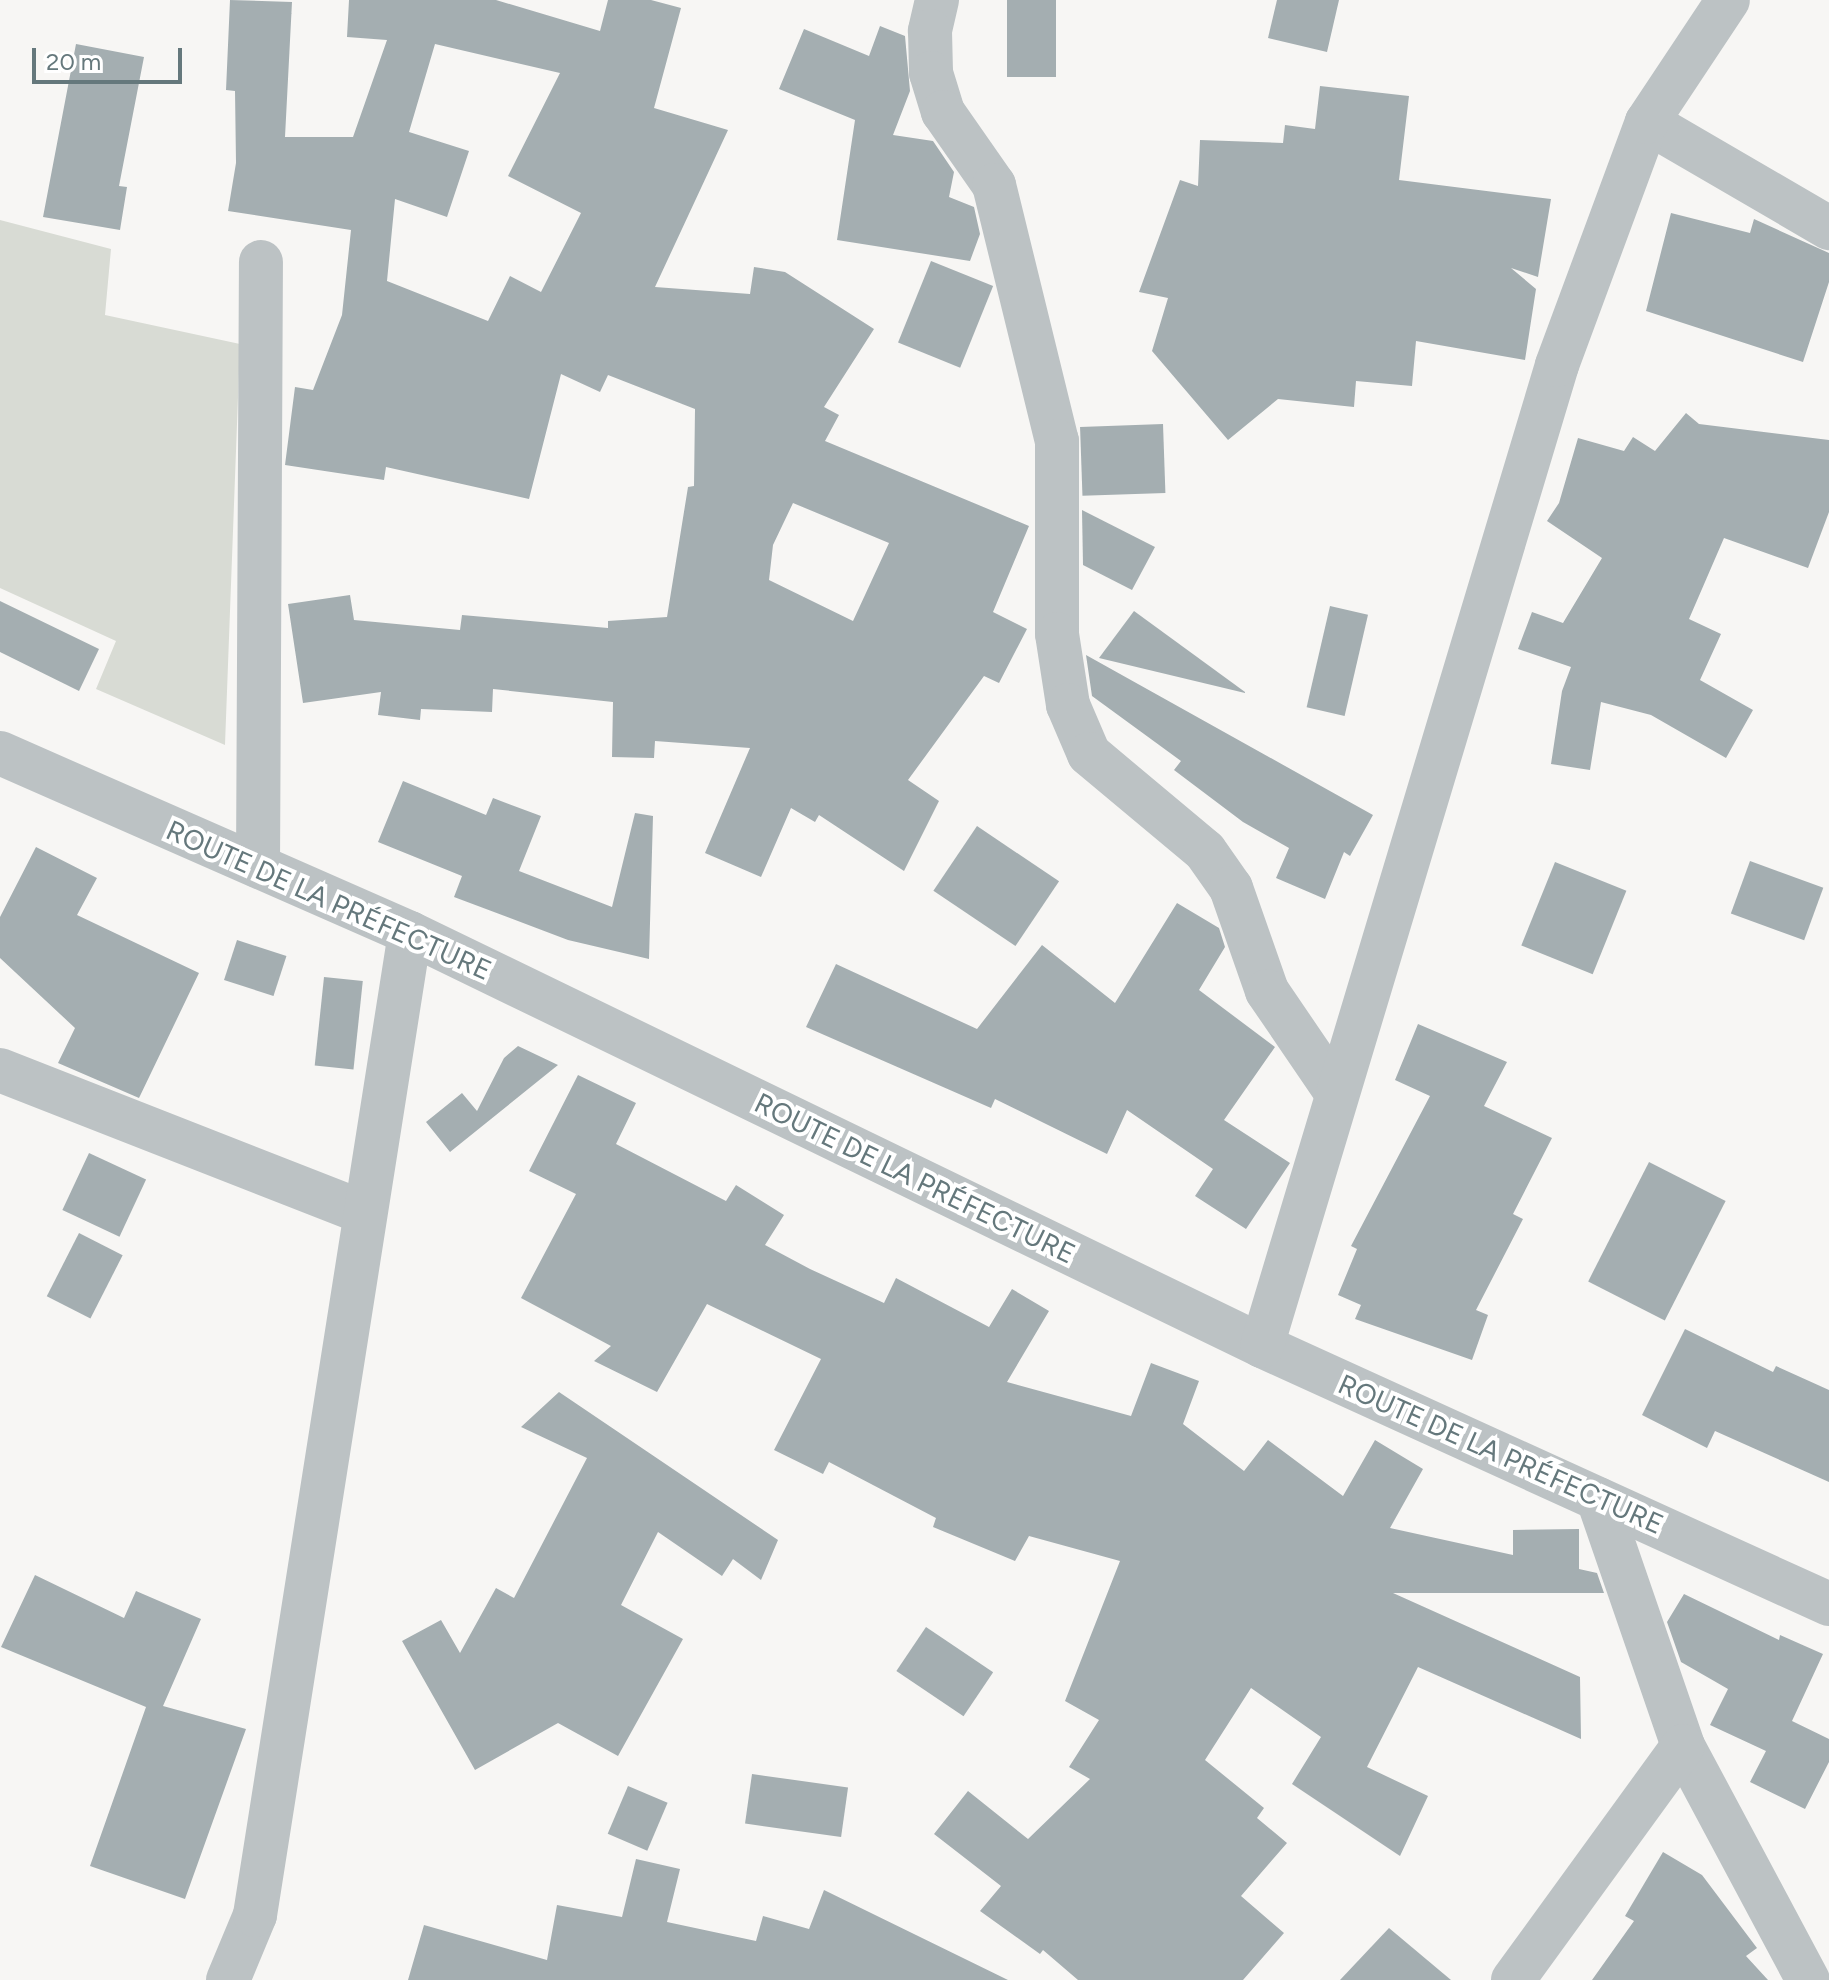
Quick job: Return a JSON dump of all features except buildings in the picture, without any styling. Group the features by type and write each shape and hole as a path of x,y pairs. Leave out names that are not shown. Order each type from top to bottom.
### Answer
{"street":[{"path":"937,0 930,31 931,73 943,112 994,185 1057,441 1057,634 1068,705 1089,754 1205,851 1231,888 1267,991 1336,1092"},
{"path":"1262,1346 1557,365 1647,122 1728,0"},
{"path":"1647,122 1829,228"},
{"path":"258,866 261,262"},
{"name":"ROUTE DE LA PRÉFECTURE","path":"0,753 410,933 1262,1346 1829,1604"},
{"path":"228,1980 255,1915 363,1212 410,933"},
{"path":"0,1070 363,1212"},
{"path":"1598,1499 1683,1746 1808,1980"},
{"path":"1513,1980 1683,1746"}],"shaded area":[{"path":"0,220 111,249 105,315 240,344 225,745 96,689 116,641 0,588"}]}
